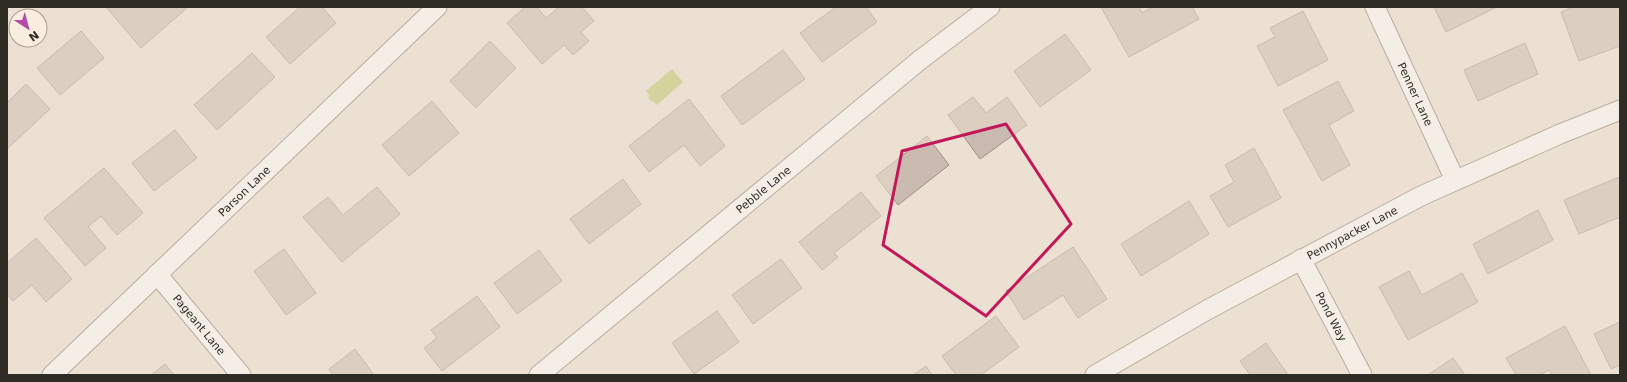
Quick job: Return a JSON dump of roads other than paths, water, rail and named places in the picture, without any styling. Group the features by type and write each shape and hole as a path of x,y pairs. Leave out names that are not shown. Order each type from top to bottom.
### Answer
{"street":[{"name":"Parson Lane","path":"52,375 437,7"},
{"name":"Pebble Lane","path":"539,375 920,60 990,7"},
{"name":"Penner Lane","path":"1375,7 1455,180"},
{"name":"Pennypacker Lane","path":"1095,375 1207,310 1301,258 1421,196 1620,110"},
{"name":"Pond Way","path":"1301,258 1362,375"},
{"name":"Pageant Lane","path":"157,274 241,375"}]}
